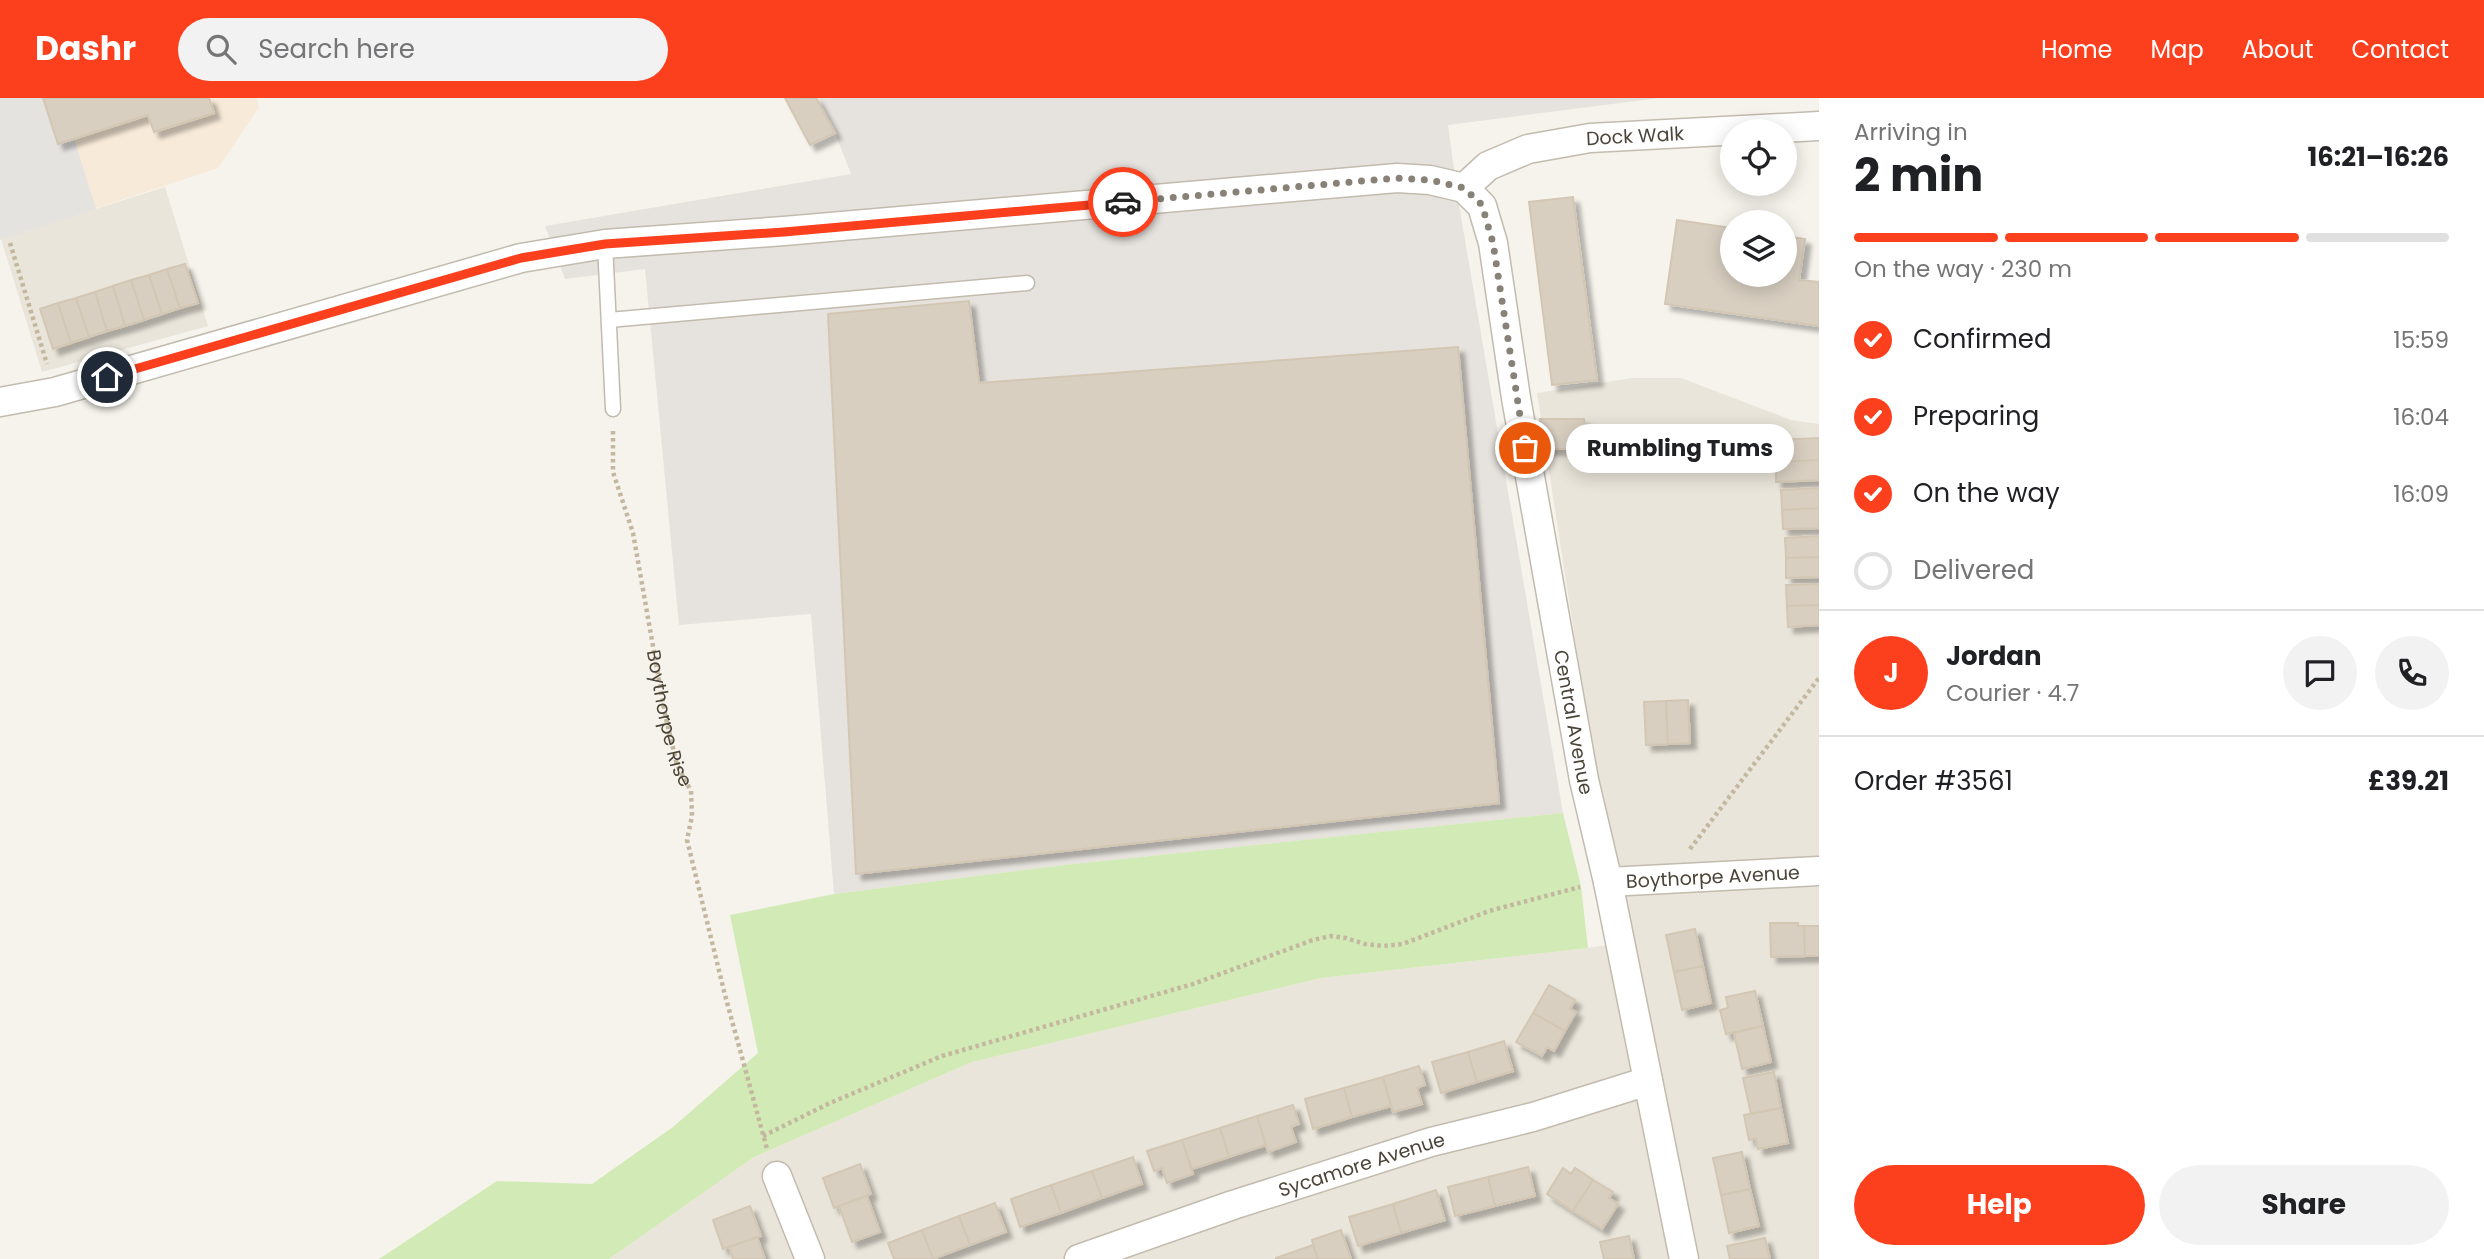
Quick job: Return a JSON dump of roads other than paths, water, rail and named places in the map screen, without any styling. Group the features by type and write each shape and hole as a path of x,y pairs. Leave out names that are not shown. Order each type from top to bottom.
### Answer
{"street":[{"name":"Dock Walk","path":"1464,188 1488,166 1528,149 1590,138 1819,126"},
{"path":"0,402 55,392 521,258 605,244 784,232 1397,178 1430,180 1464,188"},
{"name":"Central Avenue","path":"1464,188 1482,205 1493,243 1516,398 1584,780 1608,882 1684,1259"},
{"name":"Boythorpe Avenue","path":"1608,882 1819,871"},
{"name":"Sycamore Avenue","path":"1079,1259 1233,1205 1431,1142 1533,1117 1648,1081"},
{"path":"777,1176 810,1259"}],"lane":[{"path":"605,244 613,409"},
{"path":"609,320 1027,284"}],"place":[{"name":"Rumbling Tums","path":"1525,448"}]}
